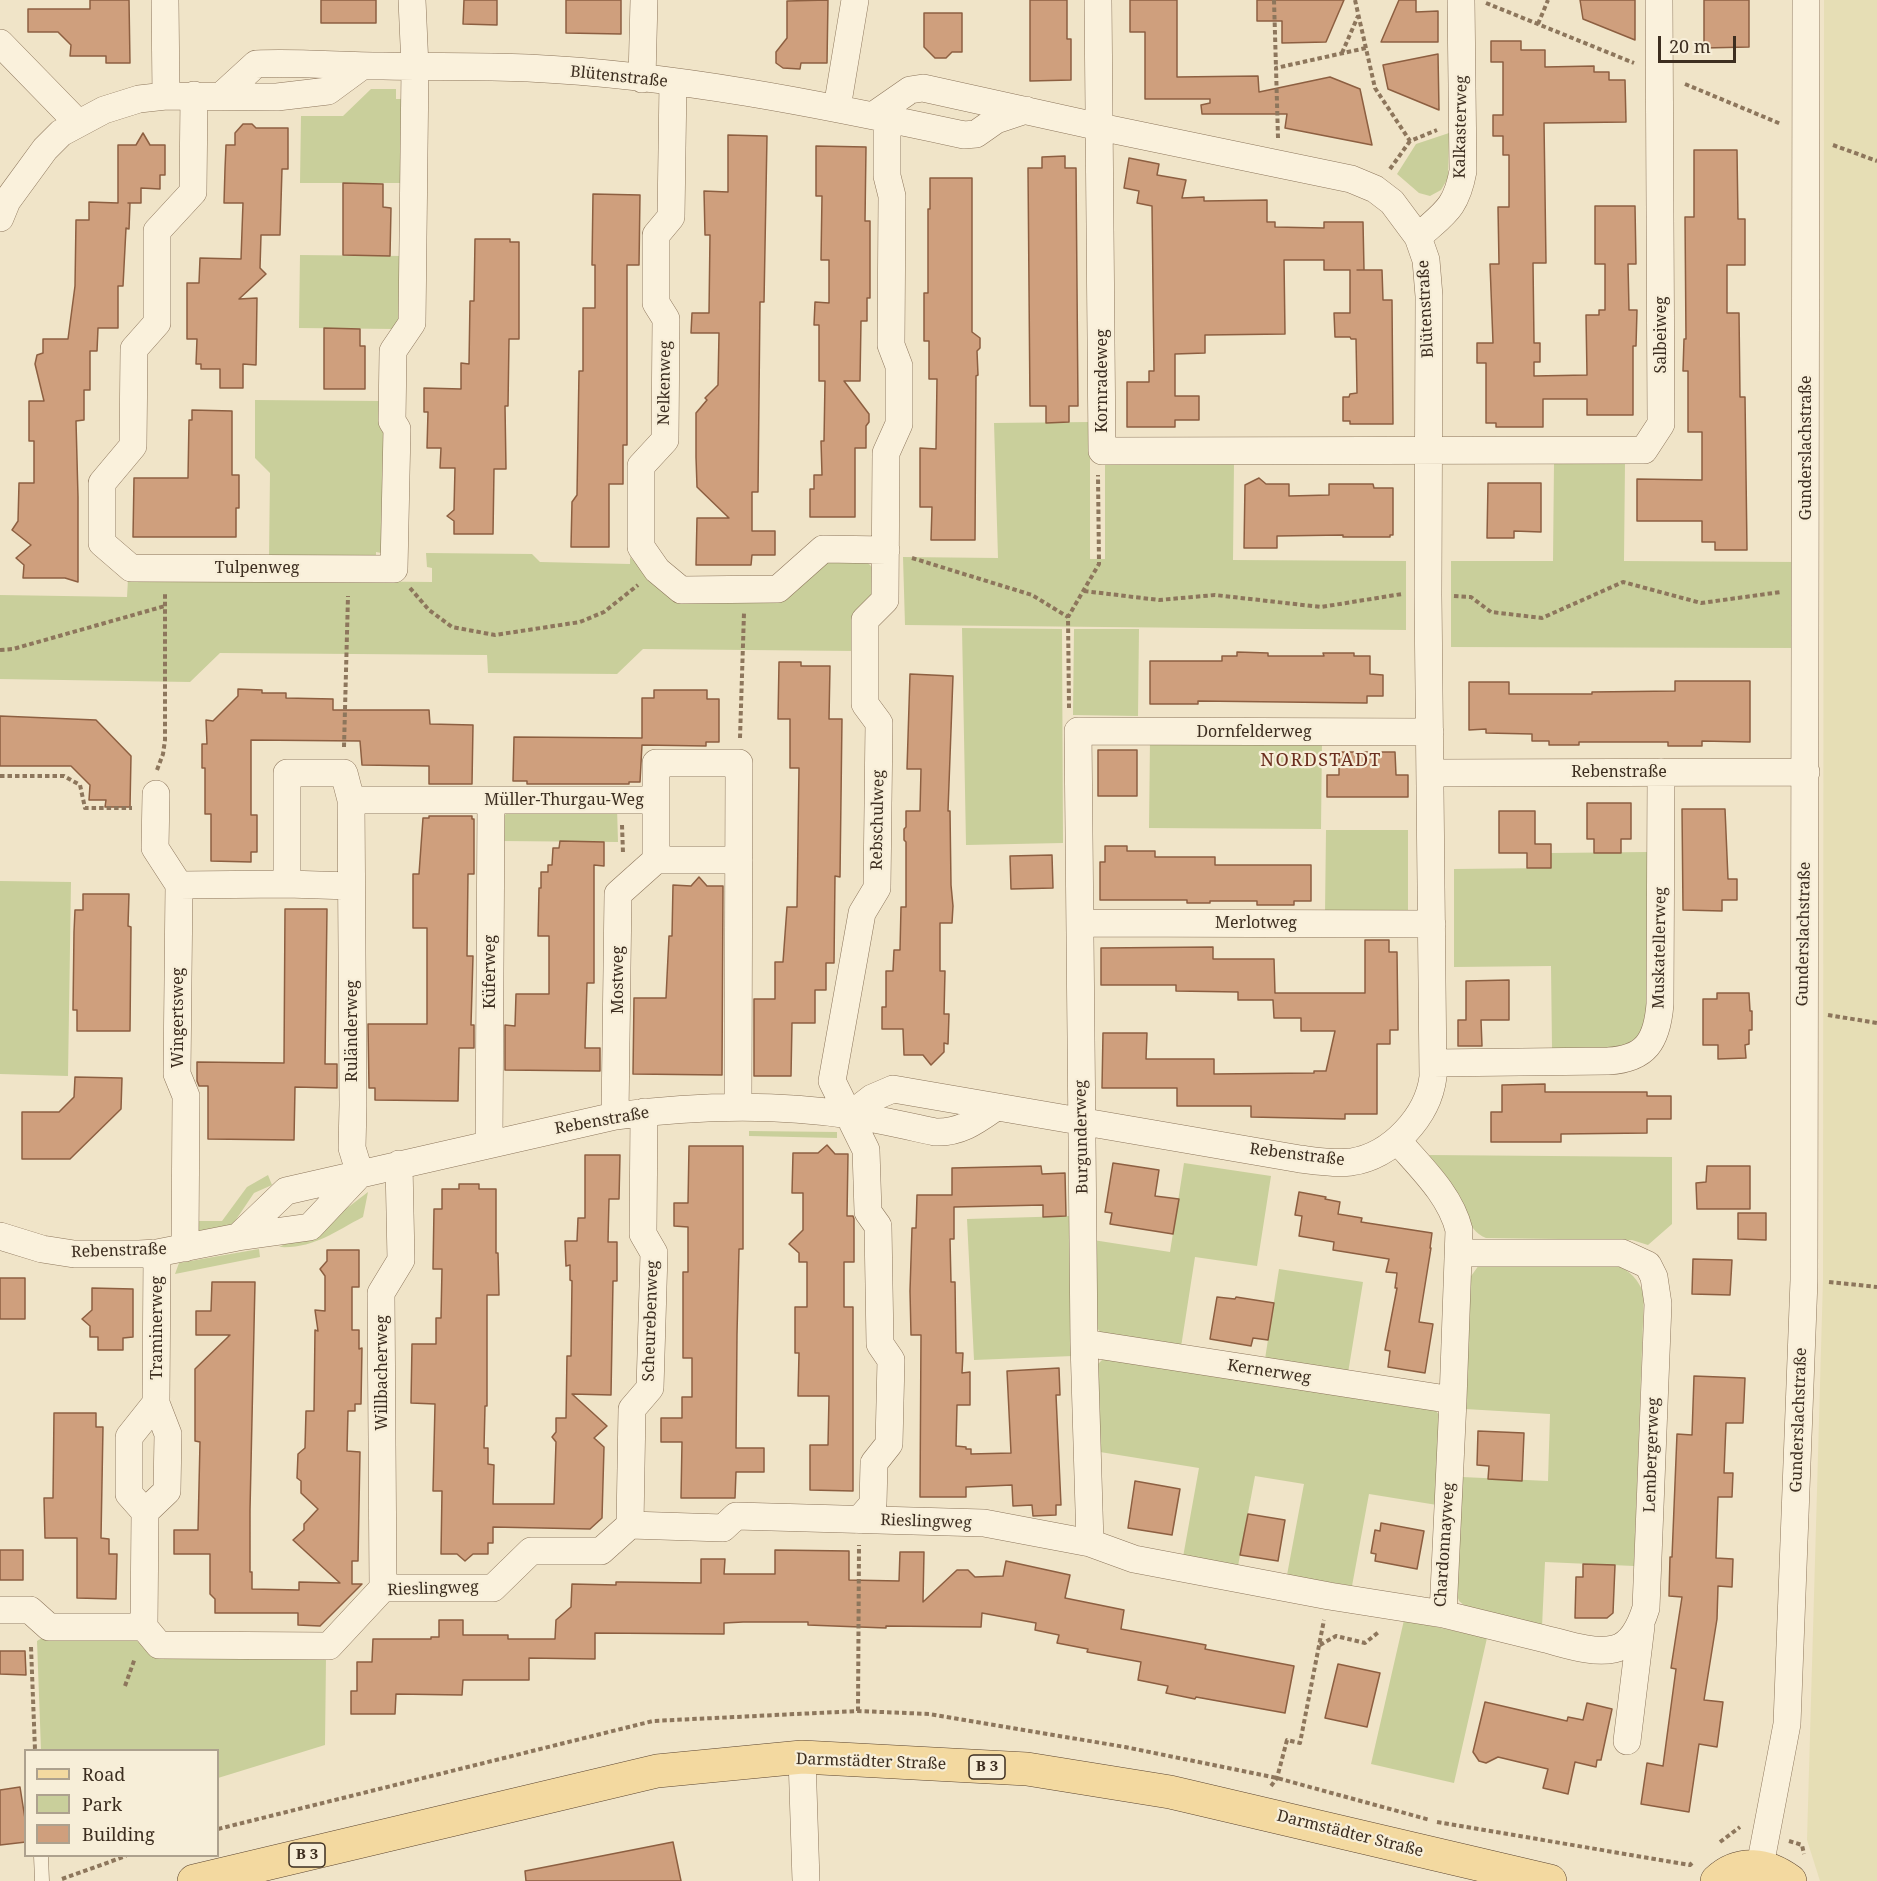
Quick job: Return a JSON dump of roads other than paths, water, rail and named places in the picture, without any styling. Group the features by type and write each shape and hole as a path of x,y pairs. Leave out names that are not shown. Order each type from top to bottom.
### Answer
{"main road":[{"name":"Darmstädter Straße","path":"194,1881 657,1771 802,1757 1027,1769 1170,1792 1550,1881"},
{"path":"1708,1870 1734,1870 1760,1866 1778,1873 1798,1872"}],"street":[{"path":"165,0 166,96"},
{"path":"412,0 416,67"},
{"path":"642,79 644,0"},
{"path":"837,108 855,0"},
{"path":"1098,0 1100,127"},
{"name":"Kalkasterweg","path":"1418,237 1457,198 1463,171 1461,0"},
{"name":"Salbeiweg","path":"1430,452 1644,450 1661,424 1659,0"},
{"name":"Gunderslachstraße","path":"1760,1866 1787,1724 1804,1280 1806,0"},
{"path":"0,43 78,123"},
{"name":"Blütenstraße","path":"0,218 7,201 45,148 62,133 104,110 139,99 166,96 277,97 328,91 362,66 529,68 673,82 758,93 964,135 976,134 996,120 1026,110"},
{"name":"Tulpenweg","path":"194,95 193,192 157,231 157,323 134,349 133,446 102,483 102,543 131,568 394,569 397,429 392,421 393,351 412,323 416,67"},
{"name":"Nelkenweg","path":"673,82 671,217 656,235 656,303 666,319 665,440 641,466 641,547 657,570 681,590 744,591 778,589 823,549 886,550"},
{"name":"Blütenstraße","path":"881,117 910,90 923,88 1352,179 1375,189 1392,202 1418,237 1426,260 1429,296 1430,732"},
{"path":"881,117 887,176 892,196 891,345 899,366 899,424 886,453 886,550"},
{"name":"Kornradeweg","path":"1100,127 1102,451 1430,452"},
{"name":"Rebschulweg","path":"859,1520 873,1504 874,1463 890,1444 891,1360 880,1344 878,1226 868,1212 866,1150 832,1081 862,913 876,888 879,723 865,704 865,620 885,600 886,550"},
{"name":"Dornfelderweg","path":"1078,731 1430,732"},
{"name":"Burgunderweg","path":"1078,731 1084,1343 1090,1543"},
{"name":"Rebenstraße","path":"238,1237 286,1191 489,1143 644,1112 738,1107 790,1109 850,1115 948,1133 967,1127 996,1107 1300,1159 1352,1162 1374,1155 1397,1140 1421,1114 1431,1092 1433,1063 1430,732"},
{"name":"Müller-Thurgau-Weg","path":"351,800 656,800 656,763 739,763 739,860"},
{"name":"Muskatellerweg","path":"1433,1063 1608,1061 1624,1060 1645,1050 1659,1021 1662,772"},
{"name":"Rebenstraße","path":"1431,773 1806,772"},
{"name":"Ruländerweg","path":"287,884 287,773 344,773 351,800 352,1148 360,1174"},
{"name":"Küferweg","path":"489,1143 491,800"},
{"path":"656,800 656,860 739,860 738,1107"},
{"path":"156,801 155,848 179,885 351,886"},
{"name":"Mostweg","path":"615,1116 618,894 656,860"},
{"name":"Wingertsweg","path":"179,885 177,1074 186,1096 185,1248"},
{"name":"Merlotweg","path":"1080,922 1432,924"},
{"name":"Scheurebenweg","path":"630,1525 632,1409 650,1388 654,1253 643,1234 644,1112"},
{"name":"Chardonnayweg","path":"1090,1543 1134,1559 1329,1596 1443,1614 1459,1230 1452,1209 1442,1193 1397,1140"},
{"name":"Willbacherweg","path":"383,1588 381,1293 401,1260 399,1164"},
{"name":"Rebenstraße","path":"0,1236 42,1249 74,1254 157,1252 310,1227 360,1174"},
{"name":"Traminerweg","path":"156,1403 129,1437 129,1494 145,1512 167,1491 168,1434 156,1403 157,1252"},
{"name":"Lembergerweg","path":"1459,1253 1622,1253 1648,1265 1654,1276 1658,1316 1646,1608 1641,1626 1627,1741"},
{"name":"Kernerweg","path":"1084,1343 1453,1400"},
{"path":"0,1610 30,1611 49,1627 144,1627 145,1512"},
{"name":"Rieslingweg","path":"144,1627 159,1645 329,1646 383,1588 493,1588 531,1551 601,1551 630,1525 723,1528 736,1516 984,1523 1090,1543"},
{"path":"1443,1614 1572,1646 1599,1650 1616,1649 1630,1640 1641,1626"},
{"path":"802,1757 806,1881"}],"lane":[{"path":"41,1857 42,1881"}],"district":[{"name":"NORDSTADT","path":"1321,761"}]}
